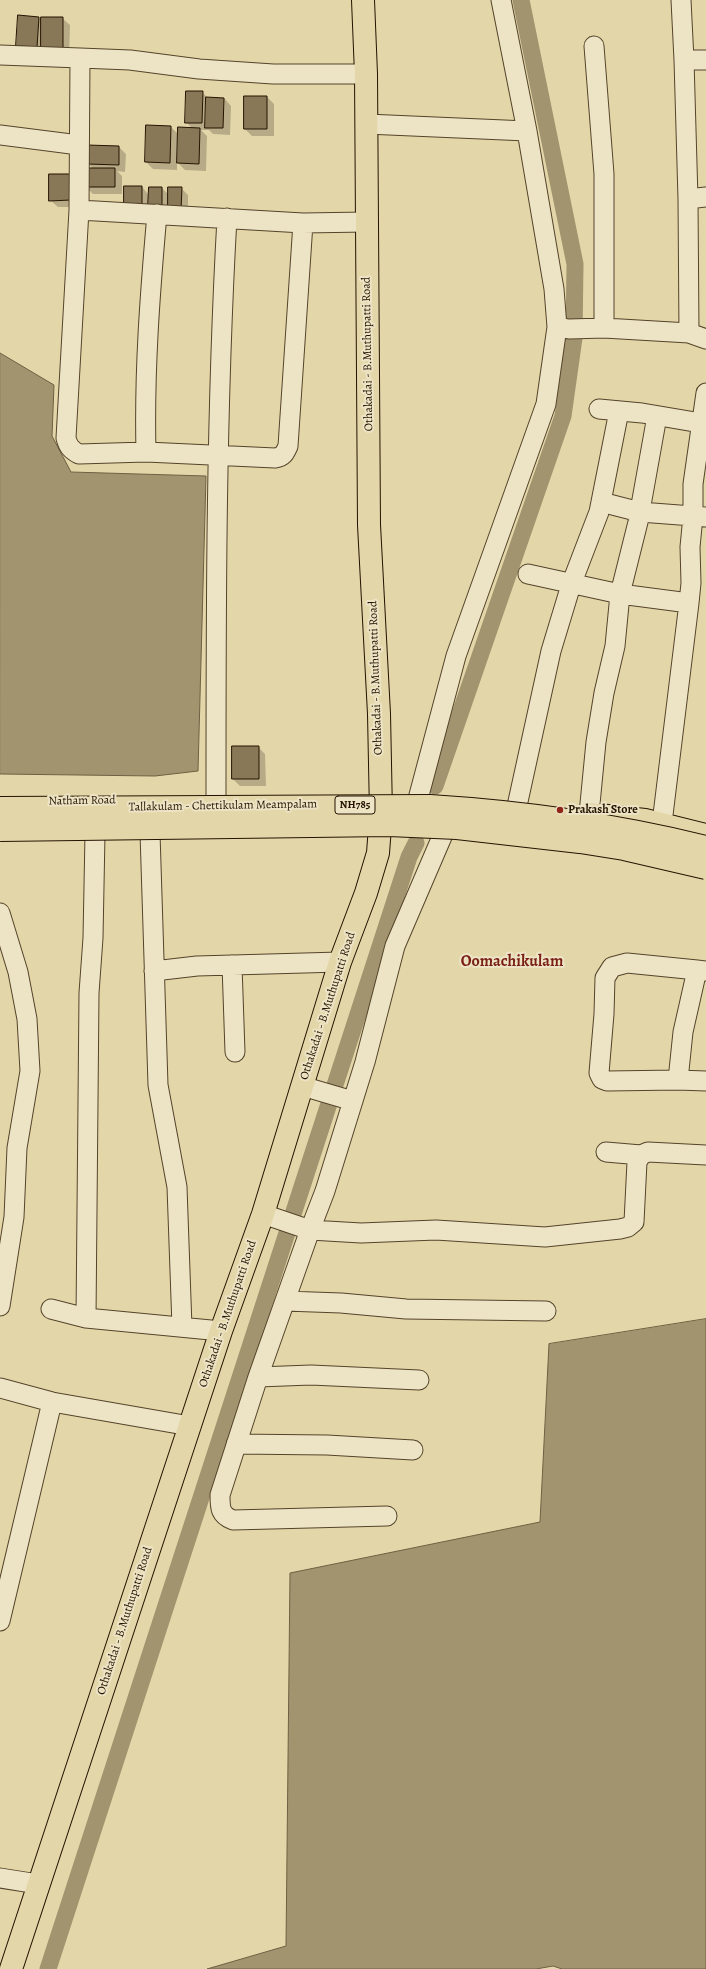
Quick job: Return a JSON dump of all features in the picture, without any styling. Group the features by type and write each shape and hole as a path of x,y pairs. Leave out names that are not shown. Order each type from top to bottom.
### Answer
{"main road":[{"name":"Othakadai - B.Muthupatti Road","path":"11,1969 190,1426 220,1330 263,1214 340,962 366,893 378,853 380,830 379,714 369,525 366,74 363,0"},
{"name":"Natham Road","path":"0,802 216,799 418,799 517,806 589,814 662,823 706,834"},
{"name":"Tallakulam - Chettikulam Meampalam","path":"0,808 430,806 500,810 577,820 706,847"},
{"name":"Tallakulam - Chettikulam Meampalam","path":"0,830 389,825 457,828 580,842 624,849 706,868"},
{"path":"0,835 380,830 474,833 569,844 645,857 706,871"}],"street":[{"path":"418,799 456,656 546,404 563,328 554,289 528,131 501,0"},
{"path":"563,328 596,328 697,336 697,198 684,60 681,0"},
{"path":"594,46 604,174 596,328"},
{"path":"0,55 130,60 199,69 273,74 366,74"},
{"path":"80,58 79,210 70,359 67,442 73,451 79,454 146,452 220,456 281,457 285,453 288,446 303,223"},
{"path":"684,60 706,60"},
{"path":"366,124 528,131"},
{"path":"0,135 79,145"},
{"path":"79,210 303,223 366,222"},
{"path":"146,452 147,346 157,214"},
{"path":"216,799 216,671 221,319 227,218"},
{"path":"662,823 689,603 691,583 690,547 700,517 692,484 704,424 706,393"},
{"path":"599,409 657,416 704,424"},
{"path":"517,806 551,651 571,584 581,561 601,502 619,411"},
{"path":"589,814 596,742 604,693 615,646 620,594 640,512 657,416"},
{"path":"601,502 640,512 700,517"},
{"path":"528,574 620,594 689,603"},
{"path":"387,1516 233,1520 224,1517 220,1508 220,1495 258,1377 285,1301 297,1225 325,1191 340,1097 365,1062 395,946 444,832"},
{"path":"150,833 158,1085 177,1187 182,1327"},
{"path":"86,1318 89,993 93,938 95,834"},
{"path":"0,913 18,972 27,1019 30,1072 18,1148 14,1217 0,1306"},
{"path":"154,971 197,966 340,962"},
{"path":"678,1080 683,1032 702,970 627,963 612,967 605,978 604,1014 599,1072 602,1079 607,1081 706,1081"},
{"path":"232,965 235,1052"},
{"path":"302,1086 340,1097"},
{"path":"606,1152 641,1155 648,1152 706,1155"},
{"path":"263,1214 297,1225 361,1233 436,1230 545,1237 628,1227 634,1222 637,1162 641,1155"},
{"path":"285,1301 341,1303 406,1309 546,1311"},
{"path":"51,1309 86,1318 220,1330"},
{"path":"258,1377 311,1375 419,1380"},
{"path":"0,1388 52,1402 190,1426"},
{"path":"0,1621 52,1402"},
{"path":"236,1444 327,1444 413,1450"},
{"path":"0,1878 38,1884"}],"shaded area":[{"path":"0,353 54,385 52,436 71,472 206,476 198,771 155,776 0,774"},
{"path":"706,1319 706,1969 562,1969 553,1966 536,1969 207,1969 286,1946 290,1573 540,1522 549,1344"}],"building":[{"path":"18,15 39,17 37,47 16,46"},
{"path":"41,17 63,17 63,51 41,51"},
{"path":"186,91 203,91 202,123 185,123"},
{"path":"244,96 267,96 267,129 244,129"},
{"path":"206,97 224,98 223,128 205,128"},
{"path":"146,125 171,126 170,163 145,162"},
{"path":"178,127 200,128 199,164 177,163"},
{"path":"87,145 119,146 119,165 87,164"},
{"path":"85,168 115,168 115,187 85,187"},
{"path":"49,174 71,174 71,200 49,201"},
{"path":"124,186 142,186 142,207 124,207"},
{"path":"149,187 162,187 162,209 148,208"},
{"path":"168,187 182,187 181,210 168,209"},
{"path":"232,746 259,746 259,779 232,779"}],"waterway":[{"path":"435,786 563,416 574,338 575,264 521,0"},
{"path":"48,1969 409,857 416,843"}],"place":[{"name":"Prakash Store","path":"560,810"}],"district":[{"name":"Oomachikulam","path":"512,962"}]}
